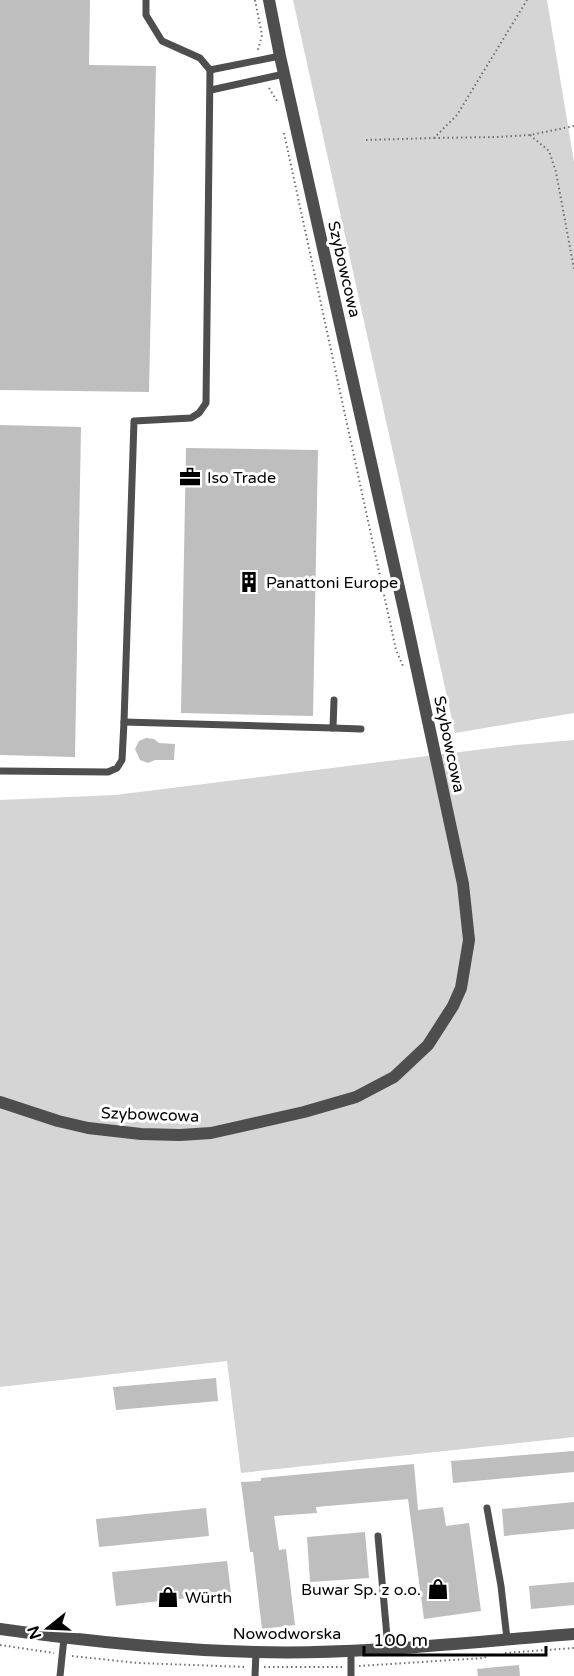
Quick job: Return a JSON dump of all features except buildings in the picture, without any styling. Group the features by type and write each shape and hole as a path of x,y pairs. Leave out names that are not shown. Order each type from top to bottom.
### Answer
{"street":[{"name":"Szybowcowa","path":"0,1102 88,1128 141,1134 210,1133 304,1112 356,1097 394,1077 428,1045 453,1006 461,987 469,940 463,884 269,0"},
{"name":"Nowodworska","path":"0,1629 156,1647 256,1652 388,1648 574,1634"}],"lane":[{"path":"0,771 108,772 117,768 122,760 134,421 191,418 199,413 206,403 210,70 200,58 162,41 146,15 146,0"},
{"path":"210,70 280,56"},
{"path":"210,90 284,74"},
{"path":"333,728 334,700"},
{"path":"124,722 361,729"},
{"path":"488,1508 507,1639"},
{"path":"378,1536 388,1648"},
{"path":"60,1676 64,1638"},
{"path":"351,1649 351,1676"},
{"path":"255,1676 256,1652"}],"path":[{"path":"255,0 262,35 258,51 260,61"},
{"path":"434,138 457,115 527,0"},
{"path":"263,79 265,86 271,89 277,100 279,111"},
{"path":"366,140 530,135 574,126"},
{"path":"284,134 396,650 407,673"},
{"path":"530,135 549,151 556,172 574,268"},
{"path":"500,1653 574,1648"}],"shaded area":[{"path":"293,0 547,0 574,162 574,713 455,733"},
{"path":"574,740 574,1437 241,1473 227,1361 0,1387 0,800 115,795 516,745"}],"place":[{"name":"Iso Trade","path":"190,477"},
{"name":"Panattoni Europe","path":"249,582"},
{"name":"Buwar Sp. z o.o.","path":"438,1589"},
{"name":"Würth","path":"168,1597"}]}
